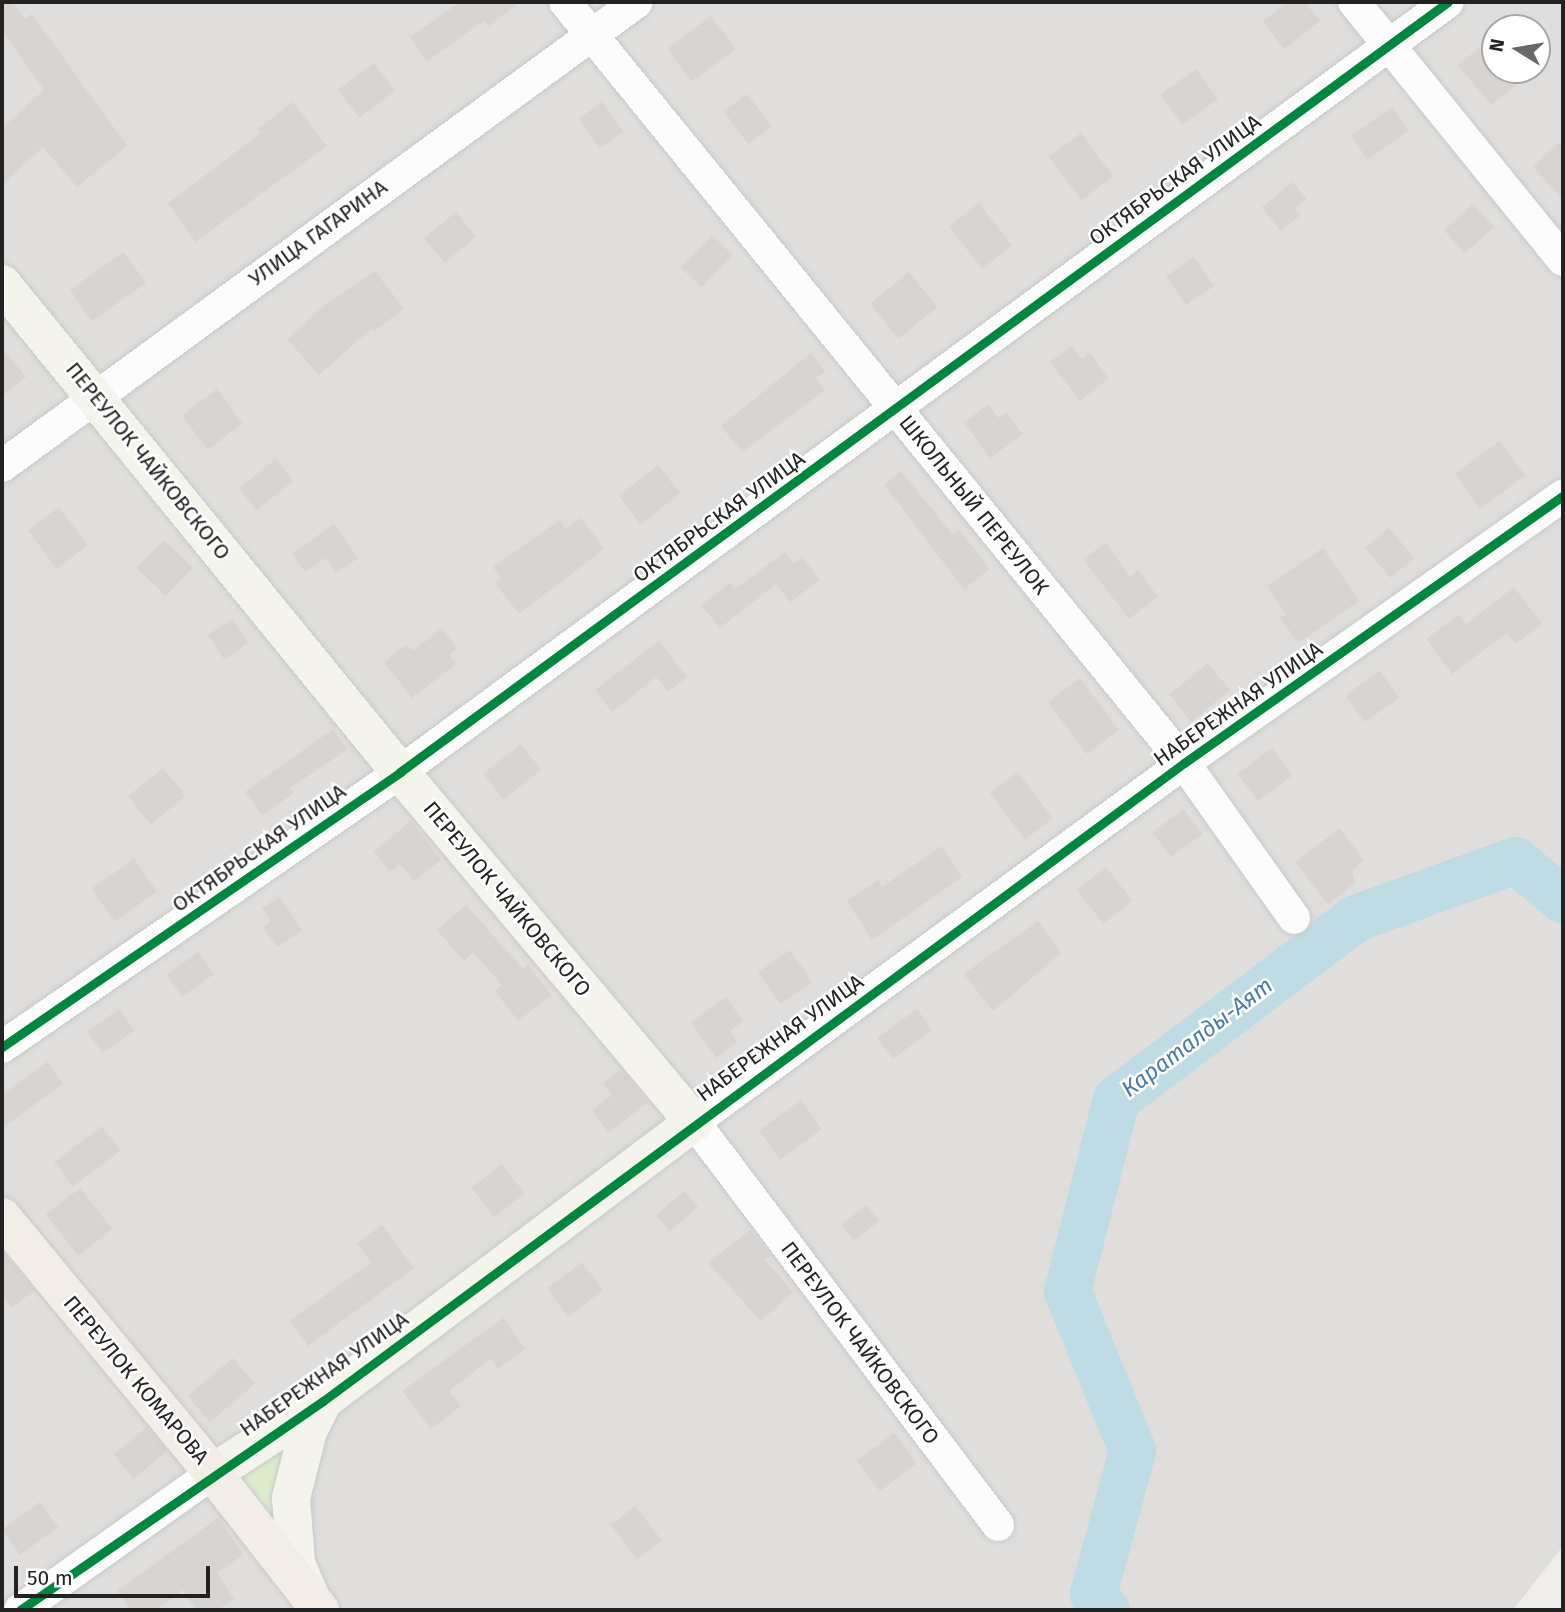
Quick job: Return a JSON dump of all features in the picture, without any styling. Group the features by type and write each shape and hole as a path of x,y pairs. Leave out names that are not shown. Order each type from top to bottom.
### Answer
{"main road":[{"name":"ПЕРЕУЛОК КОМАРОВА","path":"2,1217 213,1473 315,1603"}],"street":[{"name":"ШКОЛЬНЫЙ ПЕРЕУЛОК","path":"565,2 1184,763 1294,918"},
{"name":"УЛИЦА ГАГАРИНА","path":"2,466 95,394 637,2"},
{"path":"1354,2 1563,260"},
{"name":"ОКТЯБРЬСКАЯ УЛИЦА","path":"2,1047 400,772 1448,2"},
{"name":"ПЕРЕУЛОК ЧАЙКОВСКОГО","path":"2,284 95,394 400,772 694,1122 998,1525"},
{"name":"НАБЕРЕЖНАЯ УЛИЦА","path":"20,1610 213,1473 323,1401 694,1122 1184,763 1563,496"},
{"path":"315,1603 296,1563 290,1498 308,1431 323,1401"}],"shaded area":[{"path":"2,2 1563,2 1563,1546 1513,1610 2,1610"}],"green space":[{"path":"293,1430 278,1528 241,1480"}],"building":[{"path":"2,2 12,2 25,19 32,14 127,146 77,187 43,147 2,185 2,128 44,90 2,30"},
{"path":"460,2 519,2 489,26 484,21 427,61 410,37"},
{"path":"1288,2 1305,2 1320,21 1284,49 1263,21"},
{"path":"711,16 736,49 692,82 667,49"},
{"path":"1479,48 1481,84 1518,84 1491,105 1458,65"},
{"path":"374,63 395,91 359,118 338,90"},
{"path":"1196,69 1218,99 1182,125 1160,95"},
{"path":"747,94 772,127 749,144 724,111"},
{"path":"293,102 327,146 195,242 168,203 261,133 258,129"},
{"path":"602,102 623,131 600,148 579,119"},
{"path":"1392,107 1409,131 1368,159 1351,136"},
{"path":"1081,133 1113,176 1082,200 1049,157"},
{"path":"1563,139 1563,199 1533,167"},
{"path":"1293,182 1307,199 1295,208 1301,215 1280,231 1262,207"},
{"path":"979,203 1012,246 982,269 949,226"},
{"path":"1473,204 1494,227 1465,253 1444,230"},
{"path":"456,212 476,237 444,263 424,238"},
{"path":"712,235 733,255 702,288 681,267"},
{"path":"124,252 146,283 92,321 70,290"},
{"path":"1194,257 1214,286 1186,305 1166,277"},
{"path":"375,271 404,309 374,331 372,328 319,375 287,339 326,304"},
{"path":"909,272 937,307 898,338 870,303"},
{"path":"1072,346 1082,359 1090,353 1109,378 1080,401 1050,362"},
{"path":"2,348 26,377 2,396"},
{"path":"811,353 825,372 816,378 825,390 742,452 721,426"},
{"path":"217,389 243,423 208,450 182,415"},
{"path":"988,404 999,418 1006,412 1023,434 990,458 964,423"},
{"path":"1500,441 1525,476 1480,509 1455,474"},
{"path":"276,459 293,481 256,510 239,488"},
{"path":"658,465 680,493 641,524 619,496"},
{"path":"901,471 953,535 959,530 990,569 964,589 884,485"},
{"path":"59,507 88,545 57,569 28,530"},
{"path":"581,518 604,549 519,614 495,583 501,578 493,567 560,520 566,529"},
{"path":"334,524 358,558 336,573 326,558 305,572 292,554"},
{"path":"1389,528 1414,558 1390,578 1365,548"},
{"path":"164,540 193,568 166,596 137,568"},
{"path":"1106,543 1130,577 1138,570 1158,597 1129,619 1083,559"},
{"path":"1323,548 1359,601 1298,643 1280,618 1286,614 1267,586"},
{"path":"785,552 794,564 802,556 820,580 790,602 776,584 720,628 701,605 730,583 735,589"},
{"path":"1514,587 1542,624 1516,644 1507,633 1452,674 1426,639 1459,615 1466,624"},
{"path":"232,619 248,643 224,659 208,635"},
{"path":"442,628 457,648 449,655 456,664 412,698 384,662 406,645 414,650"},
{"path":"659,641 687,677 668,692 656,677 612,712 595,690"},
{"path":"1208,663 1230,690 1191,722 1169,694"},
{"path":"1380,671 1399,698 1365,722 1346,695"},
{"path":"1080,678 1119,730 1087,754 1048,702"},
{"path":"333,729 347,750 290,788 294,793 262,815 245,792"},
{"path":"521,744 541,770 503,800 483,774"},
{"path":"1272,748 1292,775 1258,801 1238,774"},
{"path":"163,768 186,796 151,824 128,796"},
{"path":"1018,772 1053,818 1025,839 990,793"},
{"path":"1184,809 1202,834 1171,857 1152,832"},
{"path":"411,821 441,860 414,881 400,864 390,872 374,851"},
{"path":"1340,828 1364,860 1352,870 1355,883 1328,904 1295,862"},
{"path":"942,846 962,877 872,940 847,901 878,880 882,887"},
{"path":"134,859 157,892 114,922 91,889"},
{"path":"1106,867 1132,901 1103,924 1077,890"},
{"path":"280,897 302,930 277,947 263,927 271,921 262,908"},
{"path":"466,905 523,969 528,965 551,995 518,1021 495,991 502,985 473,952 464,961 437,930"},
{"path":"1038,921 1061,953 993,1011 964,974"},
{"path":"790,950 812,982 780,1004 758,972"},
{"path":"198,952 214,974 182,997 166,975"},
{"path":"726,997 743,1021 730,1031 737,1042 716,1058 691,1022"},
{"path":"119,1009 134,1030 103,1053 87,1032"},
{"path":"917,1009 932,1030 893,1059 877,1038"},
{"path":"47,1062 63,1084 2,1128 2,1095"},
{"path":"621,1069 648,1102 609,1133 592,1110 612,1095 603,1083"},
{"path":"801,1100 822,1129 780,1160 759,1131"},
{"path":"102,1126 121,1151 73,1187 54,1162"},
{"path":"502,1164 525,1193 494,1217 471,1188"},
{"path":"80,1188 112,1229 78,1255 46,1214"},
{"path":"684,1191 698,1207 670,1231 656,1215"},
{"path":"867,1205 879,1221 853,1240 841,1224"},
{"path":"382,1225 414,1268 308,1346 290,1320 371,1263 357,1243"},
{"path":"750,1230 771,1256 765,1260 793,1292 761,1321 708,1263"},
{"path":"2,1251 34,1290 12,1308 2,1295"},
{"path":"582,1262 603,1290 568,1316 547,1288"},
{"path":"503,1318 525,1349 498,1369 491,1359 449,1391 461,1406 431,1429 402,1391"},
{"path":"233,1358 255,1384 210,1422 188,1396"},
{"path":"147,1427 167,1451 134,1478 114,1455"},
{"path":"894,1433 917,1463 880,1491 857,1461"},
{"path":"40,1502 58,1527 20,1555 2,1530"},
{"path":"635,1506 661,1540 637,1559 611,1525"},
{"path":"218,1518 243,1555 217,1573 234,1599 218,1610 196,1610 183,1590 155,1610 130,1610 117,1591"}],"waterway":[{"name":"Караталды-Аят","path":"1106,1610 1093,1594 1132,1450 1067,1291 1116,1099 1355,918 1515,860 1563,900"}],"cycle path":[{"path":"2,1047 400,772 1448,2"},
{"path":"20,1610 323,1401 1184,763 1563,496"}]}
